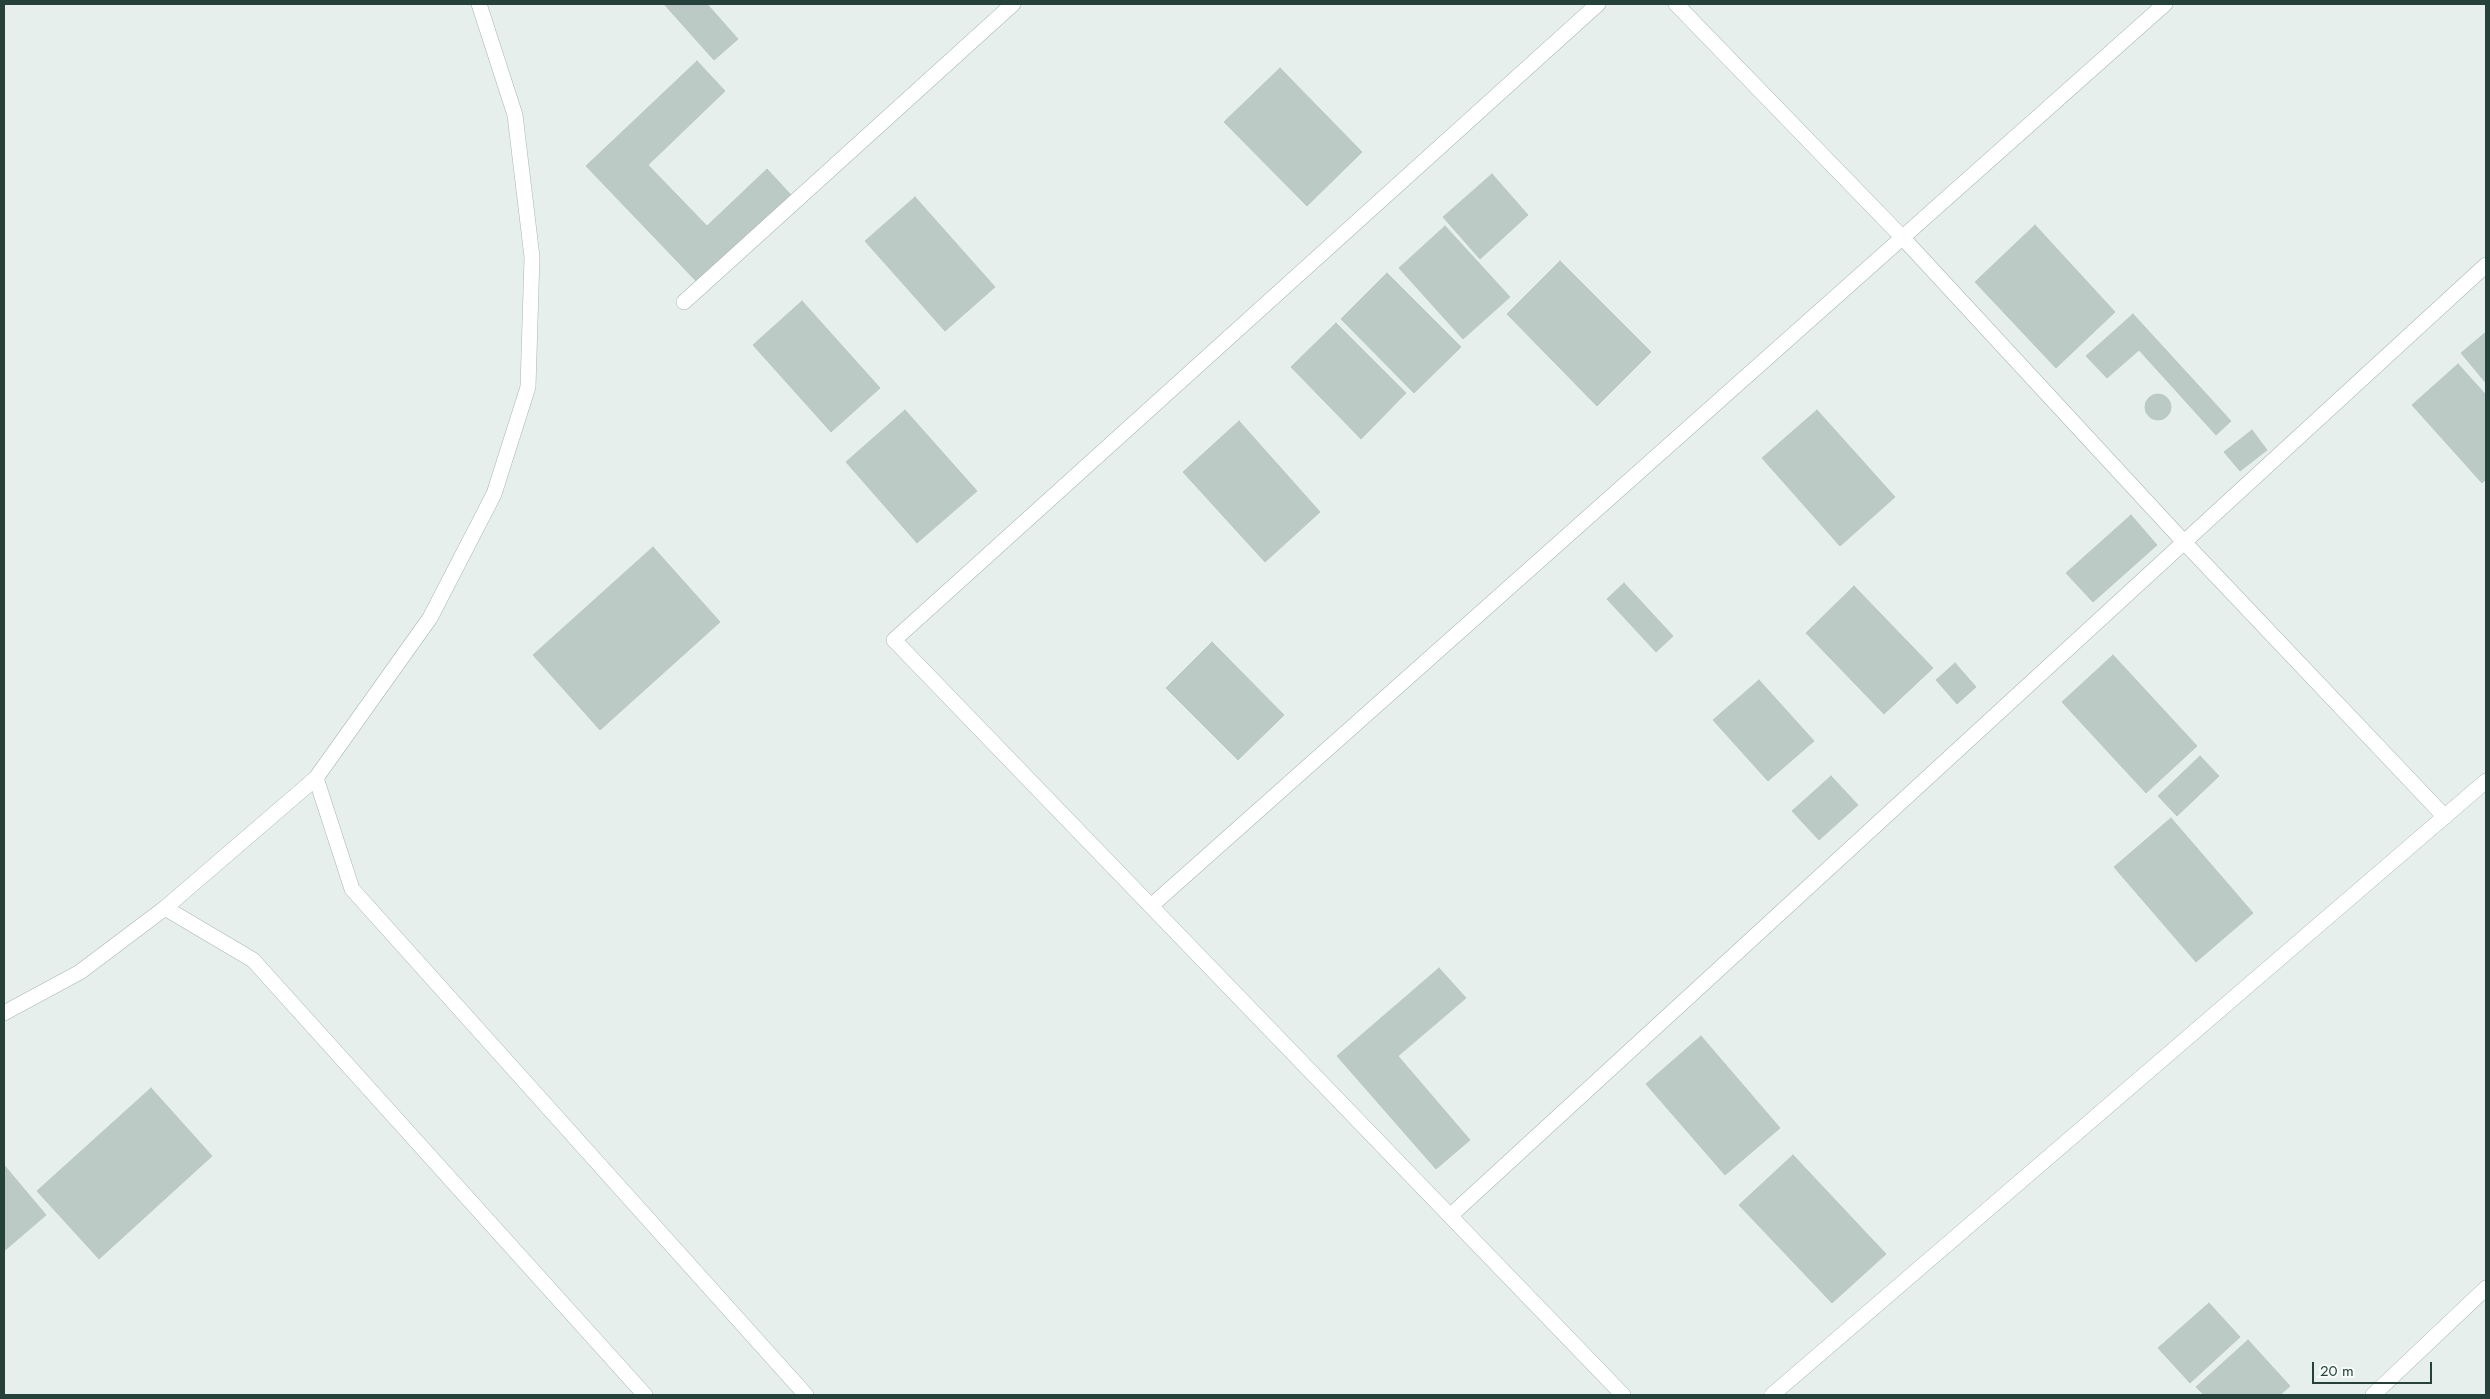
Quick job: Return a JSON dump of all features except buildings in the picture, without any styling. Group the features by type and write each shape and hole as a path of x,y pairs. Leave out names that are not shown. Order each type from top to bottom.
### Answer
{"street":[{"path":"4,1013 80,972 165,908 316,778 430,618 494,494 528,387 532,257 515,115 479,4"},
{"path":"684,302 1013,4"},
{"path":"1598,4 894,640 1623,1395"},
{"path":"1676,4 1902,237 2184,542 2444,817"},
{"path":"1151,906 2165,4"},
{"path":"1450,1216 2486,265"},
{"path":"316,778 352,889 806,1395"},
{"path":"1772,1395 2486,781"},
{"path":"165,908 253,960 645,1395"},
{"path":"2373,1395 2486,1288"}]}
